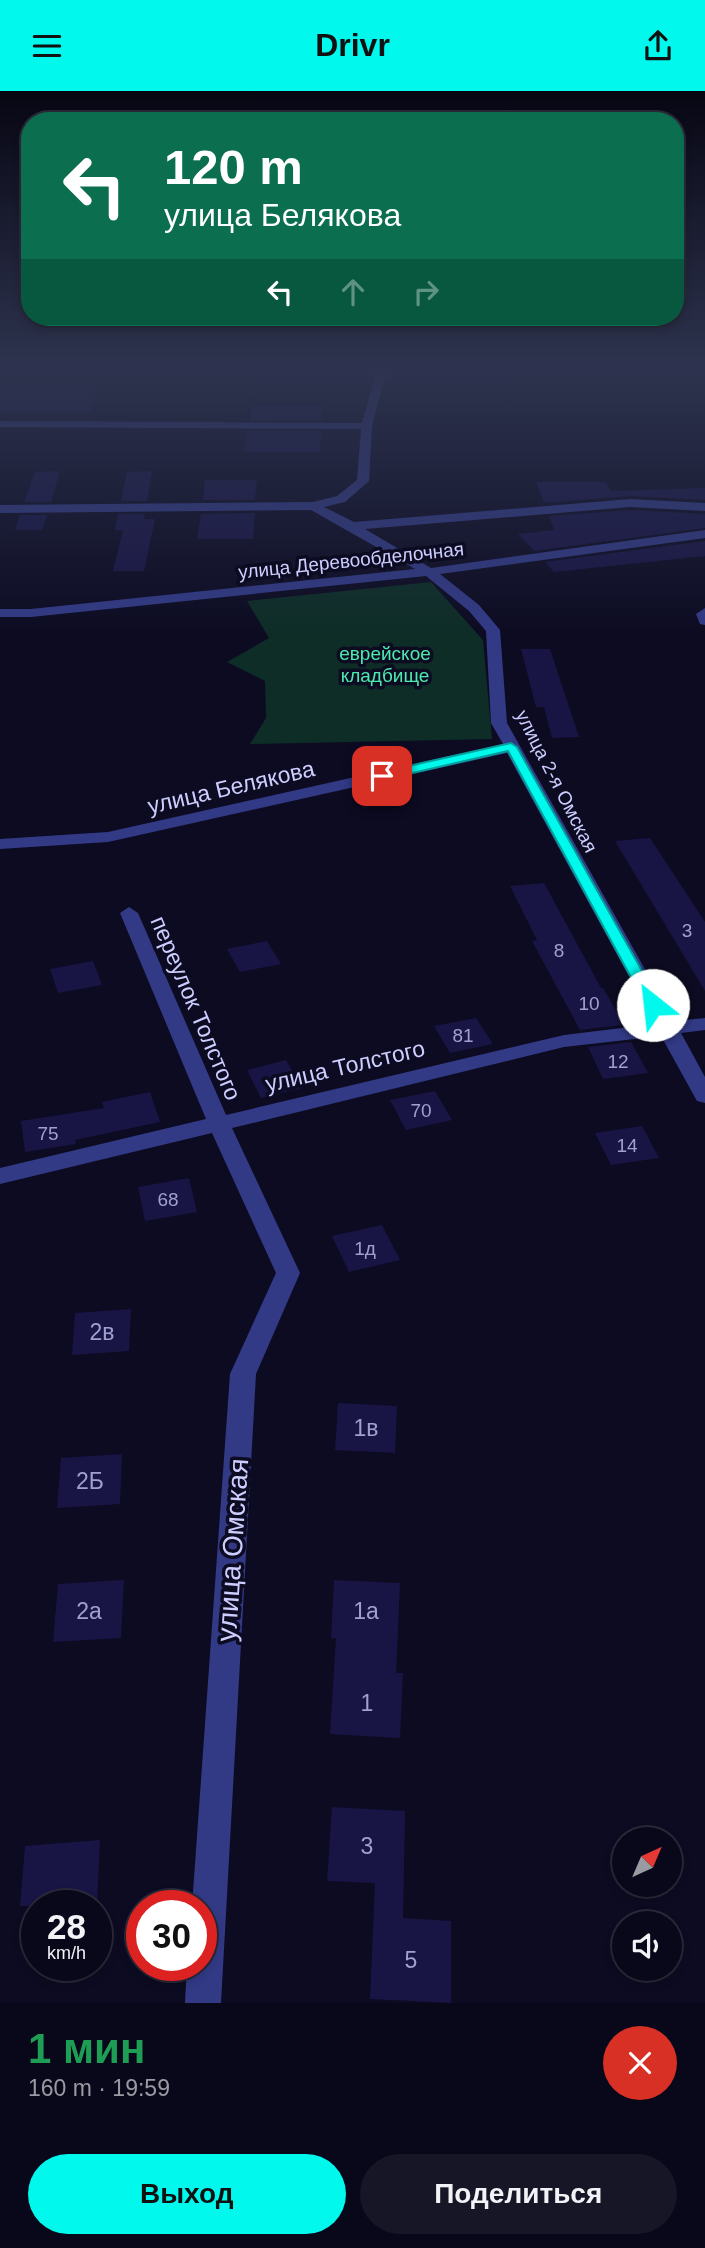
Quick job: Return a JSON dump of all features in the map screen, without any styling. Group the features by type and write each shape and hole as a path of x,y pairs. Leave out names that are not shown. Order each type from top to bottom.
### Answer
{"street":[{"path":"0,509 255,510 313,506 341,499 363,481 365,455"},
{"path":"352,526 607,504 705,507"},
{"name":"улица 2-я Омская","path":"313,506 429,572 474,608 493,630 499,723 705,1096"},
{"name":"улица Деревообделочная","path":"0,613 31,613 429,572 705,534"},
{"path":"705,613 705,621"},
{"name":"улица Белякова","path":"0,844 108,837 511,747"},
{"name":"переулок Толстого","path":"129,913 218,1122"},
{"name":"улица Толстого","path":"0,1176 564,1041 705,1024"},
{"name":"улица Омская","path":"203,2003 243,1374 254,1342 271,1313 288,1273 218,1122"}],"green space":[{"name":"еврейское кладбище","path":"431,582 483,640 492,739 250,744 266,718 265,681 227,662 269,638 247,601"}],"building":[{"path":"60,471 51,502 24,502 35,472"},
{"path":"152,471 147,501 121,501 127,472"},
{"path":"205,480 257,480 255,500 203,500"},
{"path":"536,482 606,482 611,491 705,488 705,500 630,496 544,503"},
{"path":"630,510 705,514 705,528 534,551 518,534 554,530 549,516"},
{"path":"255,513 253,539 197,539 201,514"},
{"path":"118,514 145,514 144,519 155,519 144,571 113,571 123,530 115,530"},
{"path":"20,515 47,515 42,530 15,530"},
{"path":"705,541 705,556 554,572 545,562"},
{"path":"521,649 550,649 579,737 552,738 544,707 536,707"},
{"path":"650,838 705,922 705,991 615,841"},
{"path":"544,883 622,1025 580,1030 532,941 537,940 510,886"},
{"path":"267,941 281,964 240,972 227,949"},
{"path":"93,961 102,985 58,993 50,969"},
{"path":"476,1018 493,1044 450,1053 434,1026"},
{"path":"631,1042 648,1073 603,1079 588,1047"},
{"path":"286,1060 302,1088 261,1098 247,1070"},
{"path":"435,1091 452,1120 406,1130 390,1100"},
{"path":"150,1092 160,1122 75,1140 76,1144 25,1152 21,1121 104,1108 102,1102"},
{"path":"642,1126 659,1158 611,1165 595,1133"},
{"path":"189,1178 197,1212 145,1221 138,1187"},
{"path":"382,1225 400,1260 349,1272 332,1236"},
{"path":"131,1309 129,1351 72,1355 75,1313"},
{"path":"338,1403 397,1406 395,1453 335,1450"},
{"path":"122,1454 120,1504 57,1508 61,1458"},
{"path":"124,1580 121,1638 53,1642 58,1584"},
{"path":"334,1580 400,1583 396,1673 403,1673 400,1738 330,1734 336,1638 331,1638"},
{"path":"332,1807 405,1811 403,1918 451,1921 451,2003 370,1999 375,1883 327,1881"},
{"path":"100,1840 98,1890 21,1890 25,1846"}],"route":[{"path":"382,776 511,747 653,1005"}]}
